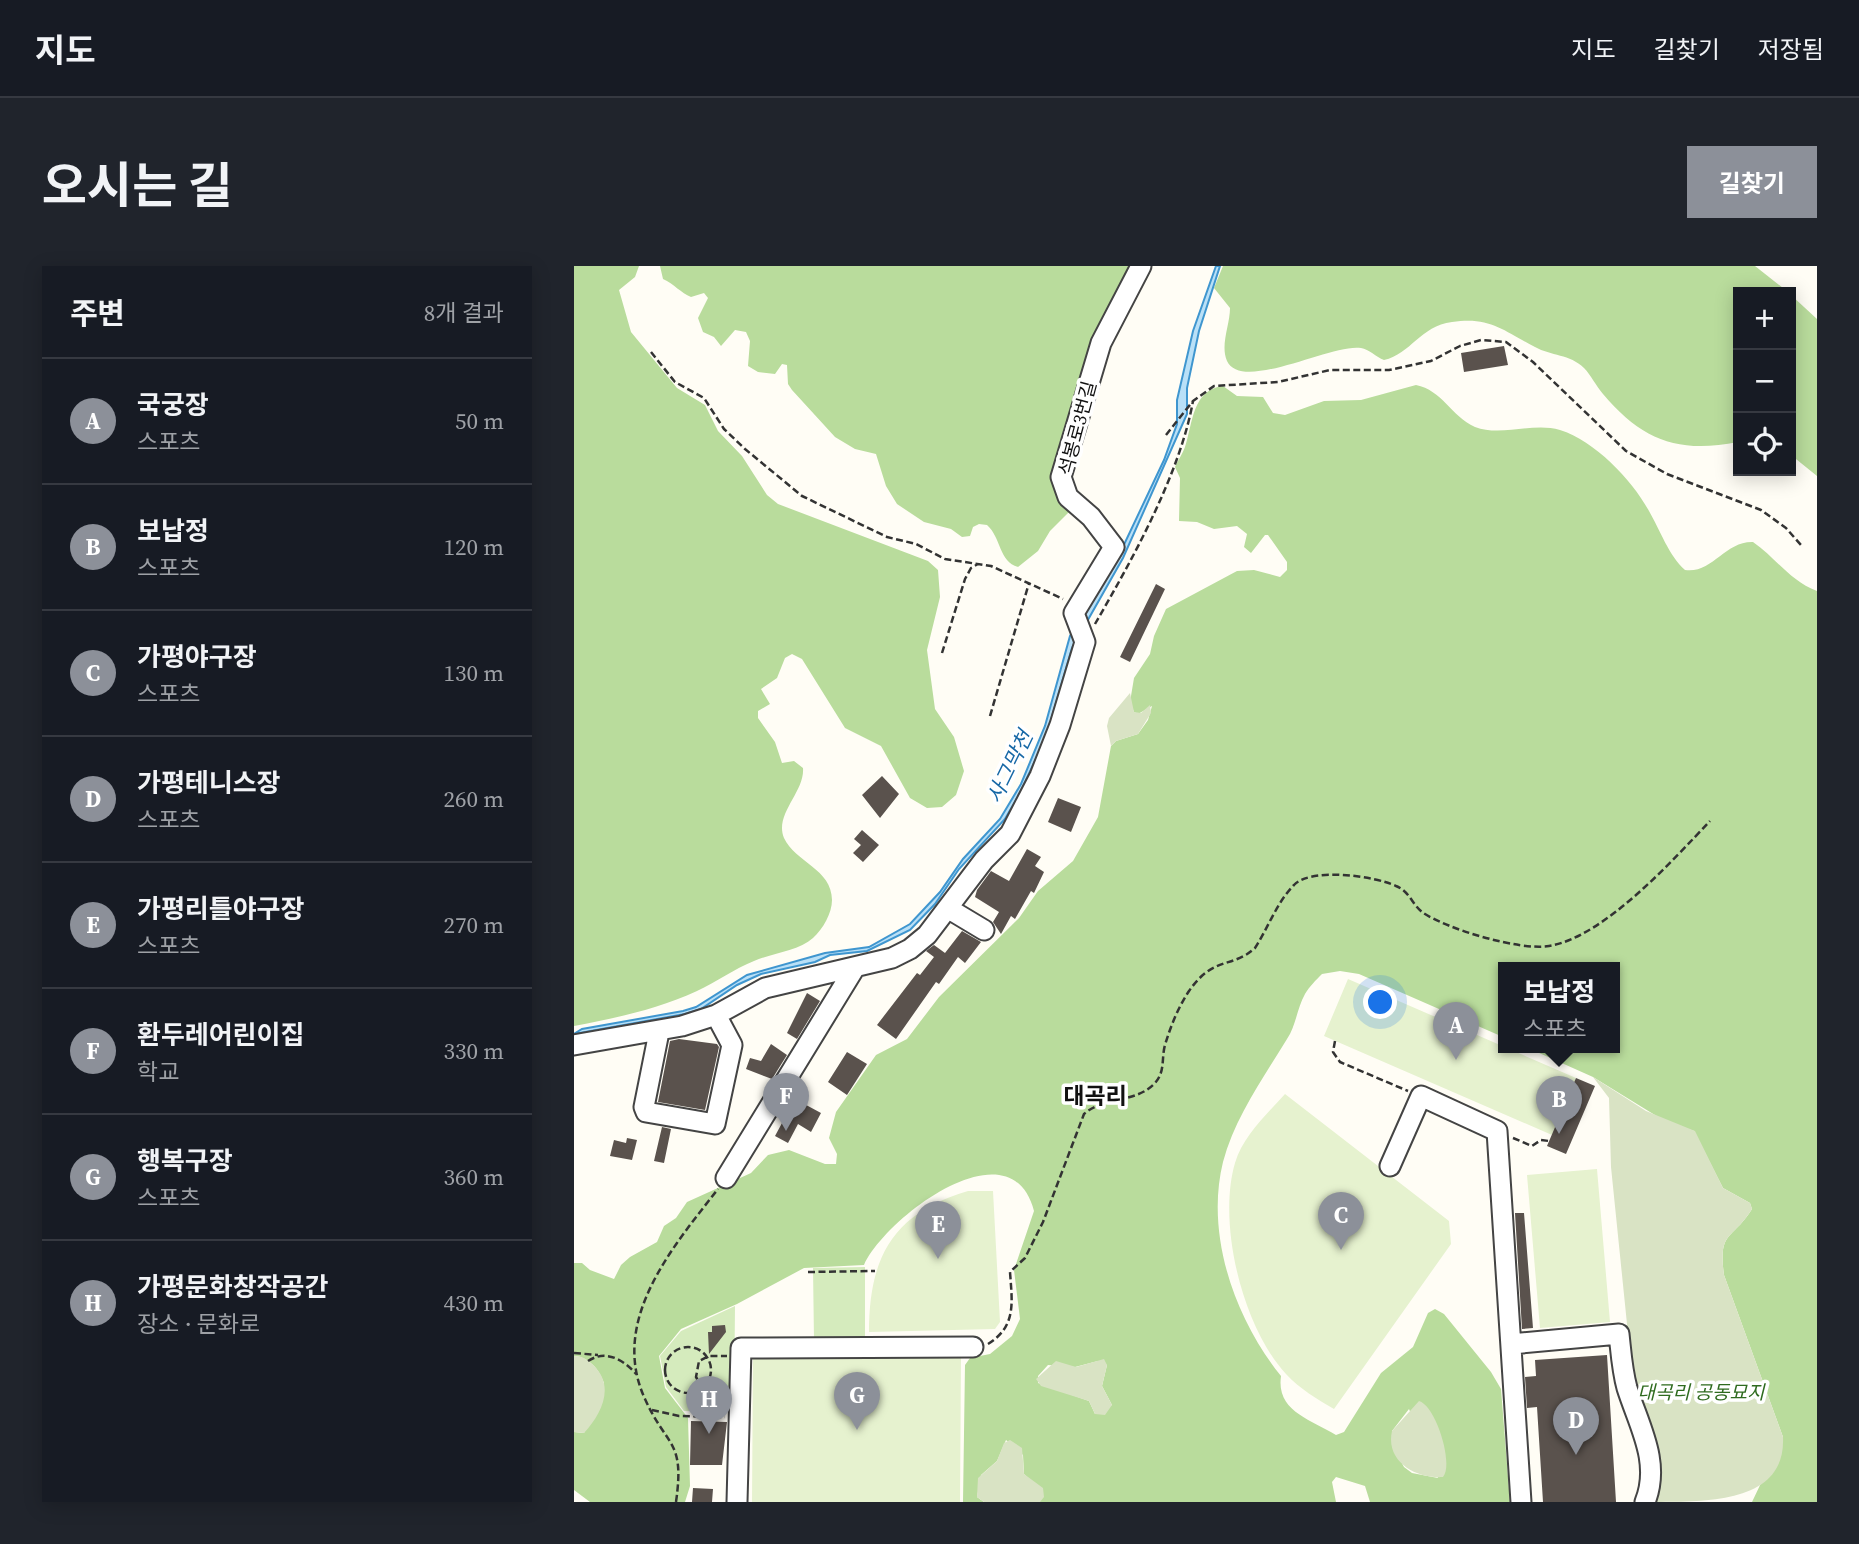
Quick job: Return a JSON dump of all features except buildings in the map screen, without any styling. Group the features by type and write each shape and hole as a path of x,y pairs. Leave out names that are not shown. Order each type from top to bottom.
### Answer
{"street":[{"name":"석봉로3번길","path":"1074,613 1114,547 1091,517 1068,497 1061,477 1101,343 1141,266"},
{"path":"574,1045 659,1031 716,1015 765,988 853,969 910,950 949,909 984,860 1010,834 1040,776 1060,725 1085,642 1074,613"},
{"path":"949,909 984,930"},
{"path":"726,1178 853,969"},
{"path":"659,1031 644,1110 711,1125 717,1123 732,1051 730,1040 716,1015"},
{"path":"1390,1166 1421,1096 1497,1131 1521,1502"},
{"path":"1511,1344 1619,1334 1627,1387 1652,1465 1652,1485 1646,1502"},
{"path":"737,1502 741,1352 973,1347"}],"path":[{"path":"1166,435 1175,420 1193,401 1214,386 1278,382 1330,370 1389,370 1431,361 1460,346 1481,340 1506,342 1533,362 1626,451 1667,474 1761,510 1801,545"},
{"path":"651,352 675,382 704,398 724,429 802,496 887,537 916,544 933,555 982,563 1029,583 1063,598 1074,613"},
{"path":"1085,642 1143,533 1181,444 1193,401"},
{"path":"942,653 965,579 971,568 982,563"},
{"path":"990,716 1029,583"},
{"path":"973,1347 987,1345 1009,1325 1013,1315 1010,1272 1025,1258 1043,1222 1084,1114 1097,1105 1137,1095 1153,1085 1161,1075 1164,1049 1178,1009 1190,989 1213,966 1246,957 1255,948 1296,883 1311,877 1336,875 1382,880 1400,887 1419,910 1434,919 1490,938 1546,947 1572,940 1595,928 1661,873 1710,821"},
{"path":"1335,1041 1333,1052 1340,1062 1421,1096"},
{"path":"1497,1131 1532,1146 1541,1140 1549,1141"},
{"path":"676,1502 679,1456 651,1409 636,1374 632,1346 638,1318 649,1292 679,1241 726,1178"},
{"path":"808,1272 875,1271"},
{"path":"679,1348 694,1348 706,1356 711,1371 706,1384 700,1389 685,1393 672,1386 665,1373 668,1358 679,1348"},
{"path":"706,1384 697,1381 699,1361 706,1356 741,1352"},
{"path":"574,1353 604,1355 624,1361 636,1374"},
{"path":"588,1361 604,1355"},
{"path":"651,1409 679,1416 739,1417"}],"green space":[{"path":"574,266 639,266 635,277 619,290 631,332 677,388 705,405 718,431 742,456 767,495 778,504 928,561 938,570 940,597 927,650 935,709 954,737 964,771 956,795 942,807 927,808 910,798 881,746 845,728 802,659 792,654 785,658 777,678 761,689 770,704 758,711 758,718 775,742 782,763 794,761 803,768 782,829 789,846 820,873 830,889 832,905 826,920 817,934 807,942 747,964 682,997 637,1012 574,1026"},
{"path":"660,266 1133,266 1065,445 1069,512 1050,531 1038,551 1018,567 1007,560 987,525 979,524 973,527 970,536 962,537 951,529 924,522 897,504 886,486 876,454 855,449 835,437 792,390 788,384 787,365 782,364 775,374 758,372 748,366 750,341 746,332 735,330 721,346 714,337 703,332 698,318 708,298 704,293 691,297 663,279"},
{"path":"1223,266 1755,266 1782,287 1733,287 1733,443 1697,446 1663,440 1632,423 1603,394 1579,363 1541,350 1496,326 1477,321 1441,325 1424,334 1402,352 1384,360 1361,348 1348,348 1268,370 1250,372 1236,369 1227,361 1225,355 1230,308 1214,288"},
{"path":"1796,300 1817,319 1817,476 1796,459"},
{"path":"1416,385 1433,392 1475,427 1495,431 1550,428 1573,435 1599,452 1633,487 1669,550 1685,570 1703,567 1734,547 1753,542 1791,575 1817,591 1817,1502 1752,1502 1783,1437 1724,1275 1725,1243 1752,1209 1750,1203 1723,1188 1694,1131 1663,1120 1593,1077 1539,1053 1620,1053 1620,962 1498,962 1498,1035 1359,974 1340,971 1322,974 1305,994 1290,1034 1251,1098 1228,1145 1218,1190 1218,1218 1228,1275 1250,1329 1281,1376 1284,1398 1297,1413 1336,1435 1344,1432 1381,1373 1413,1347 1428,1313 1435,1309 1444,1314 1491,1372 1501,1389 1510,1502 1370,1502 1365,1486 1336,1477 1332,1482 1336,1502 1040,1502 1032,1482 1024,1474 1023,1455 1006,1440 997,1461 981,1475 977,1497 984,1502 963,1502 965,1365 970,1358 990,1354 1012,1336 1020,1319 1014,1270 1034,1211 1021,1186 1001,1175 976,1177 948,1187 921,1204 896,1224 876,1246 864,1265 804,1268 737,1304 681,1329 659,1356 665,1388 688,1418 690,1486 685,1502 590,1502 574,1490 574,1432 584,1433 604,1383 593,1365 574,1356 574,1263 582,1263 590,1270 614,1279 621,1265 630,1257 657,1242 664,1226 676,1218 687,1202 751,1173 768,1155 789,1150 825,1164 836,1164 837,1154 829,1138 836,1112 876,1055 907,1039 939,997 1019,918 1038,891 1073,861 1098,817 1111,746 1116,741 1138,734 1148,720 1152,706 1138,714 1134,712 1130,702 1134,678 1150,654 1154,636 1166,609 1237,571 1254,570 1280,577 1287,570 1287,562 1268,535 1265,535 1251,553 1244,547 1247,534 1237,526 1214,529 1197,522 1179,521 1180,478 1175,467 1185,447 1199,401 1213,389 1223,386 1237,396 1263,397 1273,413 1285,415 1324,401 1361,400","holes":["1098,1361 1107,1365 1102,1386 1112,1405 1095,1414 1089,1401 1038,1383 1038,1376 1048,1365 1075,1367","1409,1409 1438,1478 1412,1473 1404,1467 1392,1445 1392,1431"]},
{"path":"1130,693 1134,712 1141,713 1150,705 1151,713 1138,734 1116,741 1111,746 1107,726 1109,718"},
{"path":"1348,979 1498,1044 1498,1053 1518,1053 1576,1078 1552,1135 1324,1036"},
{"name":"대곡리 공동묘지","path":"1593,1077 1646,1111 1695,1131 1723,1188 1750,1203 1752,1209 1725,1243 1724,1275 1783,1437 1781,1458 1772,1475 1759,1486 1741,1494 1698,1501 1651,1502 1627,1358 1627,1324 1611,1167 1609,1098"},
{"path":"1285,1094 1449,1221 1451,1244 1334,1409 1297,1384 1271,1354 1246,1303 1232,1244 1230,1188 1235,1163 1250,1135"},
{"path":"1597,1169 1610,1322 1540,1328 1527,1175"},
{"path":"968,1191 993,1191 1000,1322 995,1329 869,1332 874,1281 890,1242 921,1212 942,1200"},
{"path":"865,1267 865,1340 814,1340 813,1268"},
{"path":"735,1306 734,1411 684,1411 666,1387 660,1356 681,1331"},
{"path":"574,1356 584,1358 593,1365 604,1382 604,1400 596,1418 584,1433 574,1432"},
{"path":"753,1356 961,1358 960,1502 752,1502"},
{"path":"1104,1359 1107,1365 1102,1386 1112,1405 1105,1415 1095,1414 1089,1401 1041,1386 1036,1379 1056,1361 1076,1367"},
{"path":"1419,1401 1431,1413 1441,1436 1446,1460 1443,1477 1414,1471 1398,1460 1393,1452 1392,1431"},
{"path":"1010,1440 1022,1448 1024,1474 1043,1488 1044,1497 1040,1502 984,1502 977,1497 978,1478 997,1461 1004,1443"}],"water":[{"path":"1216,266 1220,266 1199,331 1187,388 1187,414 1123,558 1072,648 1046,737 1005,819 959,869 935,904 910,930 867,951 830,955 815,962 761,974 737,985 701,1009 685,1014 574,1034 582,1029 683,1011 696,1007 747,975 825,953 869,947 910,924 940,892 963,859 1000,819 1021,784 1045,726 1070,636 1121,551 1164,460 1177,424 1177,400 1193,331"}],"place":[{"name":"국궁장","path":"1456,1060"},
{"name":"환두레어린이집","path":"786,1131"},
{"name":"보납정","path":"1559,1134"},
{"name":"가평야구장","path":"1341,1250"},
{"name":"가평리틀야구장","path":"938,1259"},
{"name":"행복구장","path":"857,1430"},
{"name":"가평문화창작공간","path":"709,1434"},
{"name":"가평테니스장","path":"1576,1455"}],"district":[{"name":"대곡리","path":"1095,1096"}],"water label":[{"name":"사그막천","path":"1010,767"}]}
